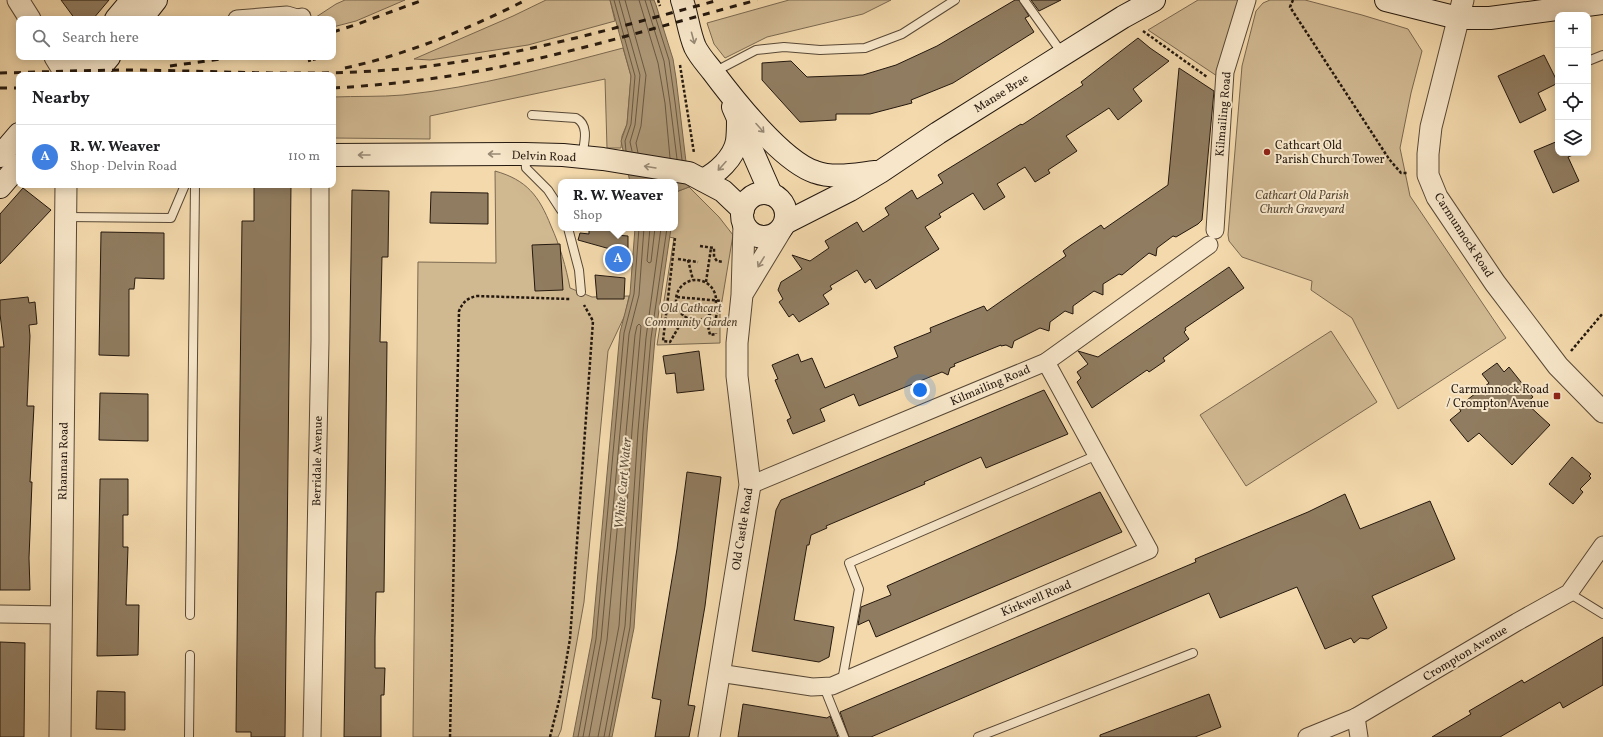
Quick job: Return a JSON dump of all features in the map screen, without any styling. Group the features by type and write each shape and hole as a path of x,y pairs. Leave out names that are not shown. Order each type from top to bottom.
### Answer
{"main road":[{"path":"682,0 695,46 719,80 784,152 798,163 814,172 834,176 880,172"},
{"name":"Manse Brae","path":"783,226 880,172 944,129 1123,17 1154,0"},
{"path":"1386,0 1460,9 1490,18 1603,3"},
{"path":"126,16 145,10"},
{"path":"72,72 82,60"},
{"path":"96,72 106,60"},
{"path":"719,80 774,196"},
{"path":"696,176 713,175 733,152 737,142 738,118"},
{"path":"0,156 16,137"},
{"name":"Delvin Road","path":"336,155 525,154 592,158 696,176 727,194 744,217"},
{"path":"0,187 16,168"},
{"name":"Manse Brae","path":"774,196 798,200 817,199 850,190"},
{"path":"764,193 774,196 783,202 786,209 783,226 775,234 761,236 748,230 744,217 746,203 757,194 764,193"}],"street":[{"path":"18,0 28,16"},
{"name":"Kilmailing Road","path":"750,485 1046,362 1212,238 1226,72 1247,0"},
{"name":"Carmunnock Road","path":"1460,9 1431,127 1428,154 1428,174 1437,197 1495,283 1558,366 1603,412"},
{"path":"274,16 294,16"},
{"path":"57,60 64,72"},
{"name":"Rhannan Road","path":"60,737 66,188"},
{"name":"Berridale Avenue","path":"312,737 319,357 320,188"},
{"name":"Old Castle Road","path":"709,737 750,485 737,376 737,343 742,295 744,217"},
{"name":"Old Castle Road","path":"742,295 783,226"},
{"name":"Kirkwell Road","path":"719,673 812,688 832,686 1149,550 1046,362"},
{"name":"Crompton Avenue","path":"1308,737 1356,717 1517,622 1570,593 1603,545"},
{"path":"0,614 61,615"},
{"path":"1356,717 1359,737"}],"lane":[{"path":"719,80 756,50 784,47 820,50 865,48 902,34 955,0"},
{"path":"1024,0 1063,55"},
{"path":"1591,60 1603,55"},
{"path":"532,115 576,118 581,120 584,126 584,134 592,158"},
{"path":"525,154 526,168 551,194 558,205"},
{"path":"66,217 171,218 184,188"},
{"path":"190,615 195,188"},
{"path":"569,231 577,264 581,296"},
{"path":"842,681 859,589 849,563 1097,455"},
{"path":"1570,593 1603,614"},
{"path":"978,737 1194,653"},
{"path":"189,737 190,656"},
{"path":"824,686 844,737"}],"path":[{"path":"658,0 661,7"},
{"path":"1293,0 1290,7 1389,159 1401,173 1428,174"},
{"path":"1123,17 1224,89"},
{"path":"679,64 694,154 696,176"},
{"path":"675,238 663,342 670,342 685,316"},
{"path":"700,246 714,248 713,255 716,259 726,263"},
{"path":"706,282 711,248"},
{"path":"678,259 698,262"},
{"path":"688,260 693,280"},
{"path":"693,280 706,282 715,291 716,301 714,310 706,317 698,319 691,319 685,316 677,305 677,297 682,286 693,280"},
{"path":"450,737 459,311 465,301 477,296 581,296 593,321 573,604 566,667 550,737"},
{"path":"677,297 716,301"},
{"path":"1558,366 1602,315"},
{"path":"706,317 710,335"}],"green space":[{"path":"345,0 405,0 356,21 336,26 336,16 318,16"},
{"path":"546,0 610,0 615,21 528,45 430,60 414,59 513,16"},
{"path":"789,0 891,0 863,14 767,37 725,58 714,44 707,23"},
{"path":"1198,0 1239,0 1217,76 1148,30"},
{"name":"Cathcart Old Parish Church Graveyard","path":"1270,0 1305,0 1408,29 1422,51 1411,93 1400,148 1410,196 1506,338 1398,409 1352,318 1311,290 1312,281 1242,257 1229,241 1228,235 1242,66 1256,11 1263,3"},
{"path":"623,48 631,76 627,124 622,136 621,148 607,148 605,79 430,116 430,139 336,138 336,97 403,95 459,87 514,76"},
{"path":"495,171 516,179 524,184 542,206 565,264 570,288 592,297 629,296 625,315 608,351 584,602 561,730 558,737 413,737 418,262 496,263"},
{"name":"Old Cathcart Community Garden","path":"689,187 719,217 733,235 720,313 720,343 657,345 674,238 669,237 670,231 678,231 678,191"},
{"path":"1331,331 1377,402 1246,486 1200,415"}],"water":[{"path":"610,0 654,0 673,59 689,187 678,191 678,179 629,179 621,141 627,124 631,76"},
{"name":"White Cart Water","path":"635,231 671,231 655,338 634,628 612,737 573,737 592,638 620,332 630,294"}],"building":[{"path":"61,0 109,0 96,16 73,16"},
{"path":"1015,0 1019,0 1029,16 1025,18 1034,32 953,83 911,100 912,103 870,114 836,114 836,120 800,122 762,80 762,63 791,61 807,77 863,75 896,65 937,46"},
{"path":"1031,0 1061,0 1039,11"},
{"path":"1138,38 1169,61 1133,89 1142,101 1118,120 1109,108 1066,136 1077,151 1048,170 1050,173 1035,182 1025,167 997,184 1005,197 984,210 973,193 939,214 941,217 925,227 939,249 876,289 870,279 865,283 857,270 830,286 832,289 823,295 829,304 799,322 793,314 789,317 779,302 783,299 778,290 781,282 802,269 792,255 810,261 829,248 825,241 857,222 863,232 889,215 885,208 912,190 917,199 943,183 938,175 1021,124 1022,125 1083,85 1081,82"},
{"path":"1544,55 1555,77 1555,84 1538,93 1546,110 1520,123 1498,76"},
{"path":"1179,68 1214,91 1202,220 1198,224 1176,237 1173,236 1157,248 1156,256 1149,253 1122,275 1119,274 1103,284 1103,295 1094,291 1073,306 1073,314 1065,311 1050,322 1049,331 1040,328 1014,341 1012,348 1006,345 1001,345 954,364 955,366 950,368 948,375 942,372 859,406 854,394 820,409 825,421 793,434 787,420 791,418 775,380 778,379 772,365 798,354 801,362 812,358 825,388 898,357 894,347 931,332 930,328 984,306 987,311 1066,256 1063,251 1071,245 1101,225 1104,229 1168,185"},
{"path":"1555,142 1555,156 1570,156 1568,157 1579,181 1553,193 1534,151"},
{"path":"23,188 51,210 0,264 0,214"},
{"path":"254,188 291,188 285,737 251,737 251,732 236,732 242,221 254,221"},
{"path":"352,190 389,191 388,257 382,257 380,342 387,342 384,592 376,592 375,638 375,668 385,668 384,695 381,695 381,737 344,737"},
{"path":"431,192 488,193 488,224 430,223"},
{"path":"589,231 616,231 616,235 628,236 628,254 578,240 580,233 589,234"},
{"path":"101,232 164,233 164,279 135,278 134,289 129,289 129,356 99,355"},
{"path":"560,244 563,290 535,291 532,245"},
{"path":"1229,267 1244,288 1185,328 1186,330 1184,332 1189,339 1163,358 1165,361 1149,372 1147,370 1092,408 1077,382 1081,378 1077,372 1088,364 1078,351 1098,357"},
{"path":"595,275 625,278 624,299 597,299"},
{"path":"28,297 29,303 35,302 37,324 29,325 30,336 27,406 34,406 30,482 32,482 29,558 30,590 0,590 0,347 4,347 0,300"},
{"path":"699,351 704,390 677,393 675,373 666,374 663,356"},
{"path":"1497,363 1504,372 1509,367 1533,397 1526,403 1550,425 1512,465 1479,433 1468,442 1450,420 1461,411 1458,407 1489,383 1482,374"},
{"path":"1044,390 1068,434 986,468 981,457 924,482 925,484 826,526 827,528 811,535 809,545 807,545 794,620 834,627 829,657 819,662 752,651 776,510 781,500"},
{"path":"100,393 148,394 148,441 99,440"},
{"path":"1572,457 1591,474 1589,476 1591,478 1580,489 1583,492 1573,504 1549,484"},
{"path":"687,472 721,477 705,606 688,705 695,706 689,737 655,737 661,700 652,698 677,549"},
{"path":"100,479 128,479 128,515 123,515 123,547 128,547 126,605 139,605 138,655 97,656"},
{"path":"1100,492 1122,532 876,637 869,620 858,625 861,607 891,595 887,586"},
{"path":"1345,494 1360,529 1430,501 1455,559 1372,596 1387,628 1368,639 1360,638 1354,643 1351,638 1325,649 1297,587 1220,618 1209,593 871,737 849,737 840,712 1196,562 1195,559 1308,512"},
{"path":"1603,637 1603,685 1563,708 1560,702 1500,737 1432,737 1471,714 1469,711 1522,680 1524,683"},
{"path":"0,642 25,643 24,737 0,737"},
{"path":"97,691 125,692 125,730 96,729"},
{"path":"1209,694 1221,727 1195,737 1100,737 1100,735"},
{"path":"743,704 827,718 830,716 838,737 738,737"}],"railway":[{"path":"336,31 423,0"},
{"path":"345,68 392,56 438,40 526,0"},
{"path":"336,73 402,69 482,58 601,32 719,0"},
{"path":"336,88 451,76 524,62 591,46 757,0"},
{"path":"170,66 214,60"},
{"path":"42,72 135,70 224,72"},
{"path":"0,73 16,73"},
{"path":"0,88 16,88"}],"place":[{"name":"Cathcart Old Parish Church Tower","path":"1267,152"},
{"name":"R. W. Weaver","path":"618,259"},
{"name":"Carmunnock Road / Crompton Avenue","path":"1557,396"}]}
